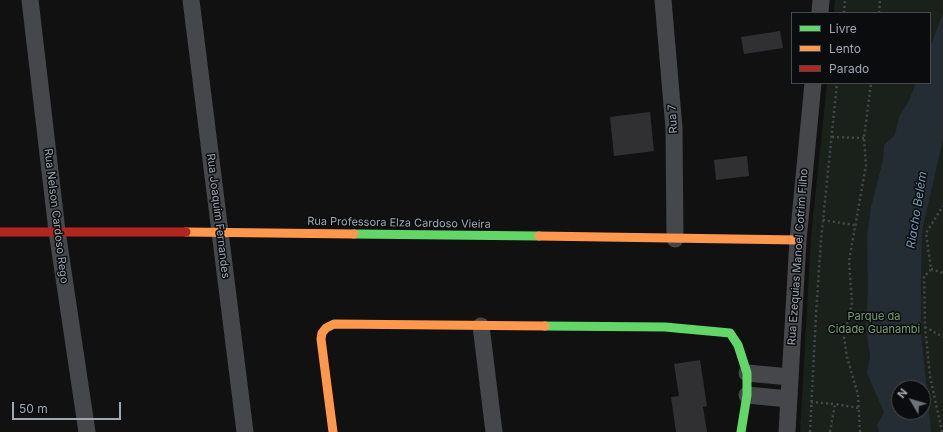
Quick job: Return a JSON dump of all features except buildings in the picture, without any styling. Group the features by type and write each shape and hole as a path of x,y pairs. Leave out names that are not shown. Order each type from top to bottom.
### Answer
{"street":[{"name":"Rua Nelson Cardoso Rego","path":"30,0 57,231 87,432"},
{"name":"Rua Joaquim Fernandes","path":"191,0 245,432"},
{"name":"Rua 7","path":"663,0 674,128 675,239"},
{"path":"820,12 821,0"},
{"name":"Rua Ezequias Manoel Cotrim Filho","path":"787,432 798,240 813,84"},
{"name":"Rua Professora Elza Cardoso Vieira","path":"0,232 219,232 798,240"},
{"path":"333,432 321,339 322,333 326,328 334,324 665,327 730,333 738,345 747,373 747,395 741,432"},
{"path":"481,326 494,432"},
{"path":"747,373 790,377"},
{"path":"747,395 789,399"}],"path":[{"path":"844,12 845,0"},
{"path":"879,12 880,0"},
{"path":"810,432 823,220 837,84"},
{"path":"860,432 858,395 847,358 844,337 852,303 850,261 866,165 864,138 871,84"},
{"path":"832,137 864,138"},
{"path":"942,432 930,376 925,328 924,276 930,272 931,269 926,233 943,206"},
{"path":"823,220 855,225"},
{"path":"931,269 943,273"},
{"path":"925,328 943,337"},
{"path":"812,402 859,408"},
{"path":"830,432 835,404"}],"green space":[{"name":"Parque da Cidade Guanambi","path":"835,0 943,0 943,432 800,432 811,236 827,84 931,84 931,12 834,12"}],"water":[{"name":"Riacho Belém","path":"943,13 943,139 922,231 921,333 926,380 891,380 891,420 930,420 931,432 879,432 877,425 884,412 867,373 870,356 866,327 868,290 867,236 871,207 883,160 884,145 895,135 899,117 908,103 916,84 931,84 931,45"}],"traffic: fast":[{"path":"354,234 539,236"},
{"path":"545,326 665,327 730,333 738,345 747,373 747,395 741,432"}],"traffic: slow":[{"path":"186,232 354,234"},
{"path":"539,236 798,240"},
{"path":"333,432 321,339 322,333 326,328 334,324 545,326"}],"traffic: jam":[{"path":"0,232 186,232"}]}
